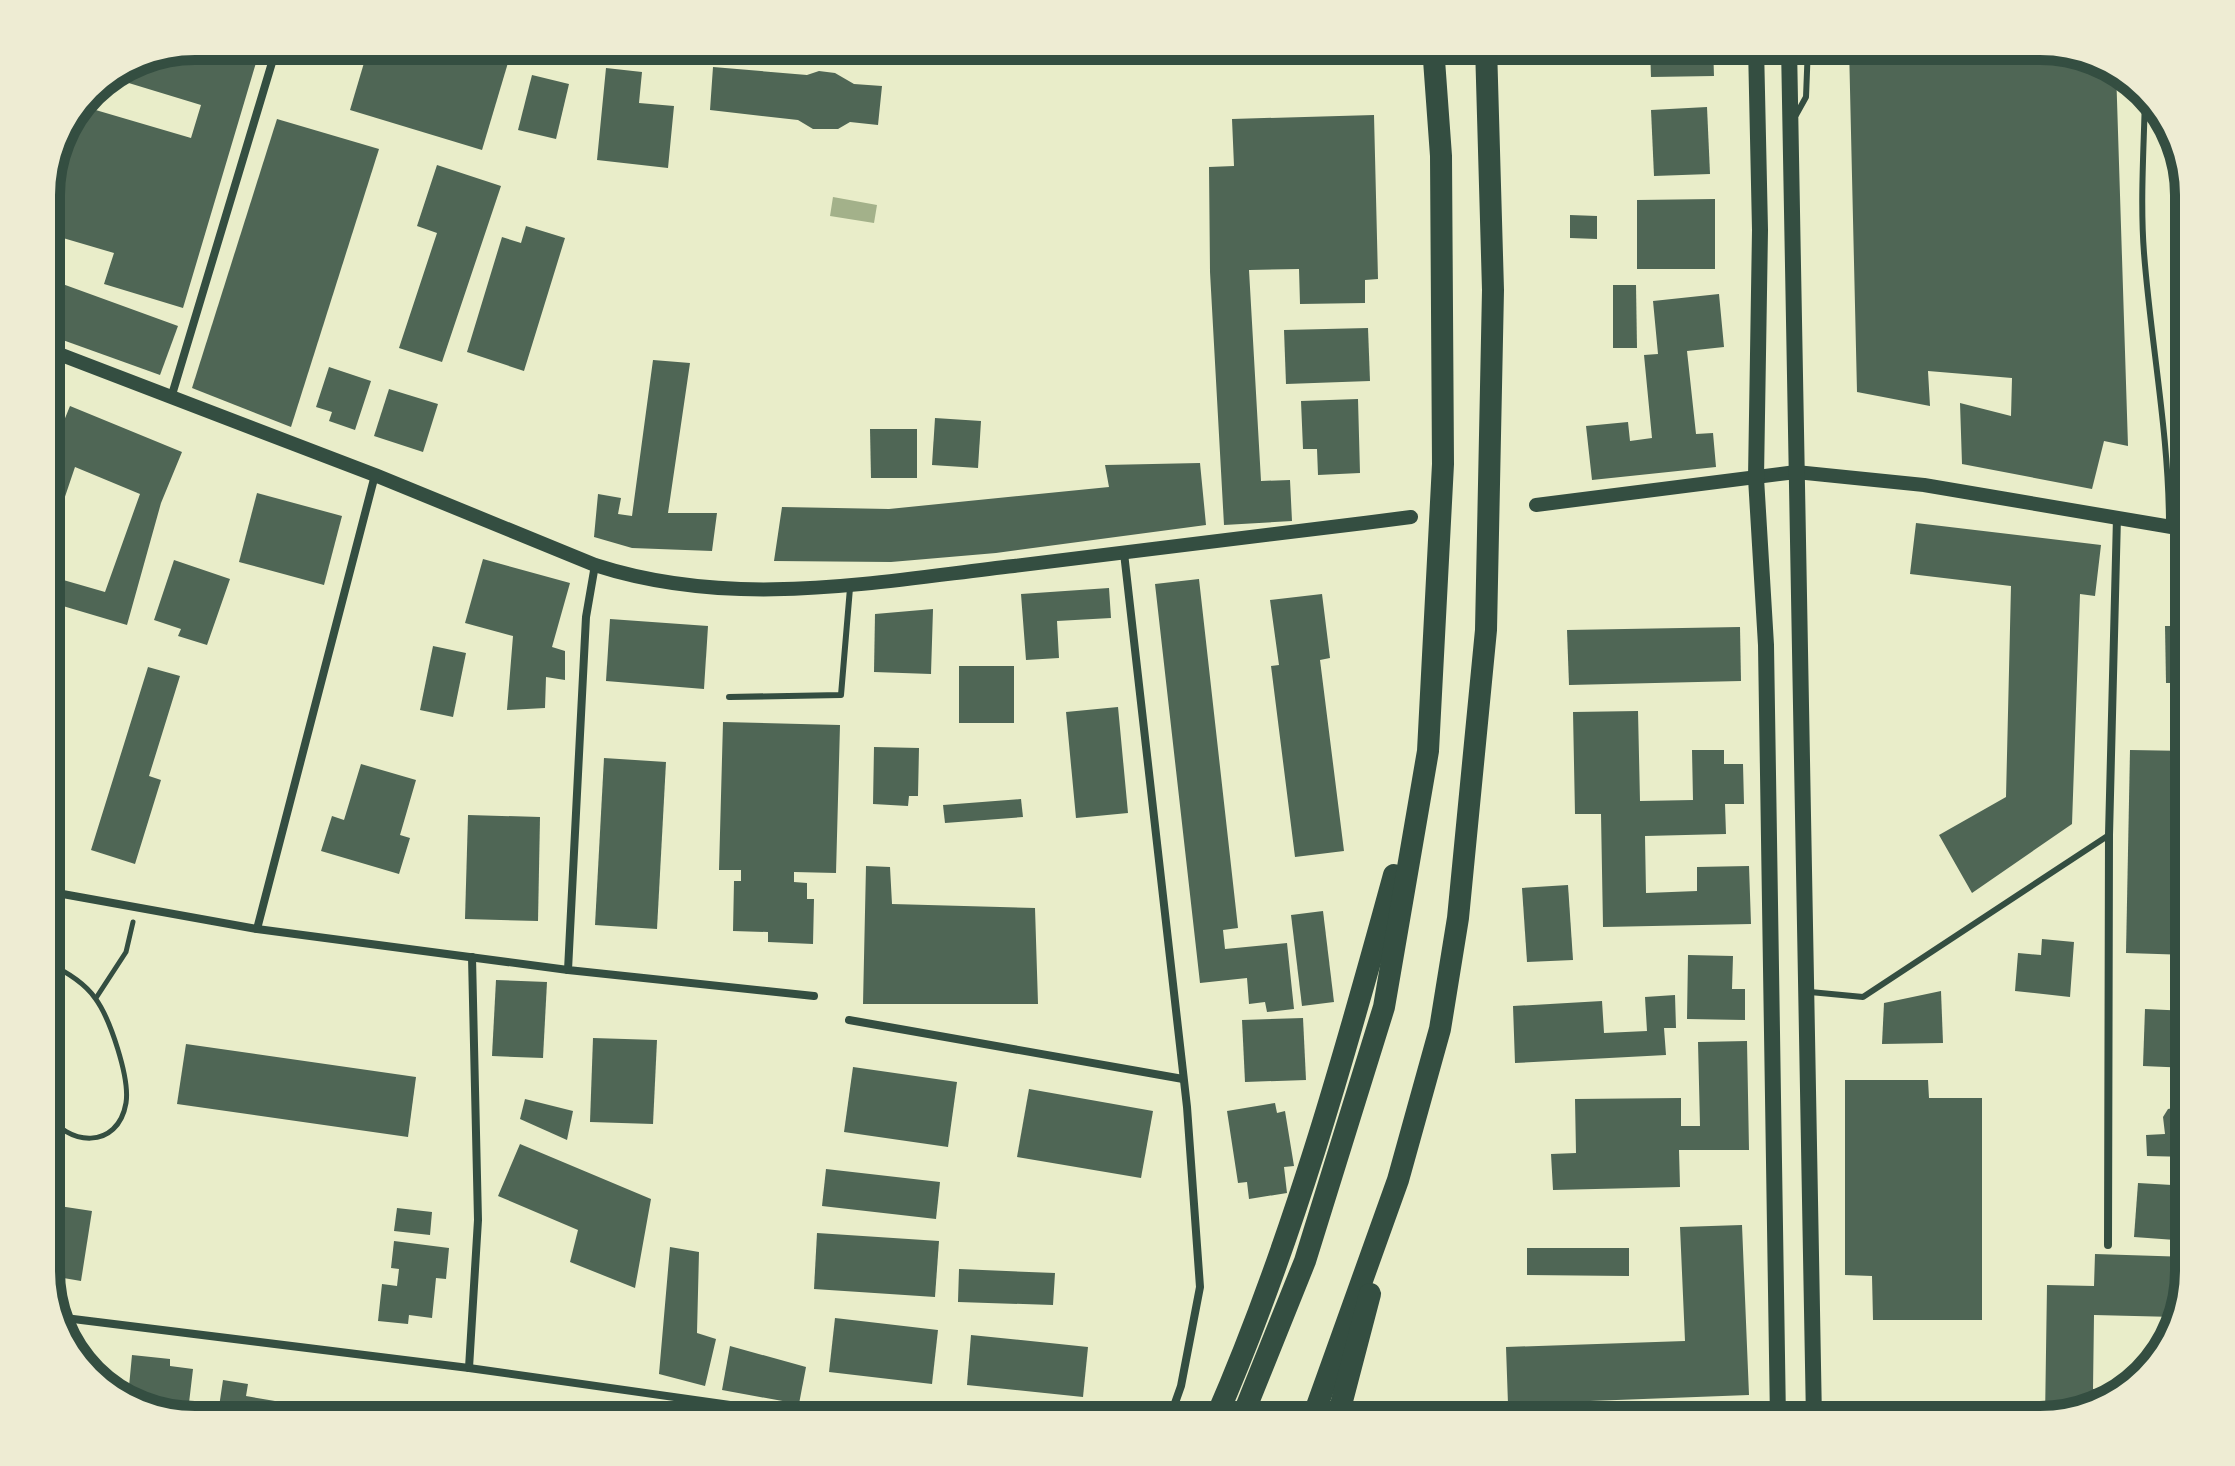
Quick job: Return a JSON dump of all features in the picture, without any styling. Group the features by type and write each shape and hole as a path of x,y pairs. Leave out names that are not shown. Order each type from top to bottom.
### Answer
{"highway":[{"path":"1247,1406 1305,1261 1384,1007 1428,751 1443,464 1441,156 1434,60"},
{"path":"1341,1406 1440,1029 1458,918 1476,758 1486,630 1493,290 1486,60"},
{"path":"1220,1406 1292,1216 1361,996 1428,751"},
{"path":"1317,1406 1398,1180"}],"main road":[{"path":"1756,60 1760,230 1756,478 1766,645 1778,1406"},
{"path":"1789,60 1814,1406"}],"street":[{"path":"171,398 273,60"},
{"path":"60,354 375,475 595,565 630,576 715,591 850,585 1411,517"},
{"path":"1536,505 1796,472 1924,485 2175,527"},
{"path":"257,929 375,475"},
{"path":"2108,1245 2109,835 2117,516"},
{"path":"1124,553 1183,1079 1200,1287 1181,1386 1174,1406"},
{"path":"568,970 586,617 595,565"},
{"path":"60,894 257,929 568,970 814,996"},
{"path":"469,1368 478,1220 472,957"},
{"path":"849,1020 1183,1079"},
{"path":"69,1318 469,1368 737,1406"}],"lane":[{"path":"1790,125 1806,97 1807,60"},
{"path":"2145,110 2143,249 2154,367 2169,460 2169,526"},
{"path":"729,697 841,695 850,585"},
{"path":"1806,992 1863,997 2109,835"}],"path":[{"path":"96,998 126,952 135,909"},
{"path":"60,970 76,979 96,998 125,1078 126,1103 119,1123 101,1138 81,1138 60,1129"}],"shaded area":[{"path":"833,197 877,205 874,223 830,216"}],"building":[{"path":"257,60 183,308 104,284 114,253 60,237 60,186 72,140 92,109 191,138 201,105 123,81 143,70 168,63"},
{"path":"365,60 509,60 482,150 350,110"},
{"path":"1650,60 1713,60 1714,76 1651,77"},
{"path":"1849,60 2040,60 2084,67 2116,84 2128,446 2104,441 2092,489 1962,464 1960,403 2011,416 2012,378 1928,371 1930,406 1857,392"},
{"path":"713,67 807,75 819,71 835,73 854,84 882,86 878,125 850,122 838,129 813,129 798,120 710,110"},
{"path":"606,68 642,72 639,103 674,106 668,168 597,160"},
{"path":"532,75 569,84 556,139 518,130"},
{"path":"1707,107 1710,174 1654,176 1651,110"},
{"path":"1374,115 1378,279 1365,280 1365,303 1300,304 1299,269 1249,270 1261,481 1290,480 1292,521 1224,525 1210,272 1209,167 1234,166 1232,119"},
{"path":"277,119 379,149 291,427 192,388"},
{"path":"437,165 501,186 442,362 399,348 437,233 417,226"},
{"path":"1715,199 1715,269 1637,269 1637,200"},
{"path":"1570,215 1597,216 1597,239 1570,238"},
{"path":"526,226 565,238 524,371 467,352 502,237 521,243"},
{"path":"60,283 178,326 160,375 60,339"},
{"path":"1613,285 1636,285 1637,348 1613,348"},
{"path":"1719,294 1724,347 1687,351 1696,434 1713,433 1716,467 1592,480 1586,426 1628,422 1630,441 1652,438 1644,355 1658,354 1653,301"},
{"path":"1368,328 1370,381 1286,384 1284,330"},
{"path":"653,360 690,363 668,513 717,513 712,551 632,548 594,537 598,494 621,498 618,514 632,516"},
{"path":"329,367 371,381 355,430 329,421 332,412 316,407"},
{"path":"389,389 438,404 423,452 374,436"},
{"path":"1358,399 1360,473 1318,475 1317,449 1303,449 1301,401"},
{"path":"70,406 182,452 161,503 127,625 60,605 60,579 105,592 140,494 75,467 60,511 60,431"},
{"path":"935,418 981,421 978,468 932,465"},
{"path":"870,429 917,429 917,478 871,478"},
{"path":"1200,463 1206,525 996,553 891,562 774,561 782,507 889,509 1109,487 1105,465"},
{"path":"257,493 342,516 324,585 239,562"},
{"path":"1916,523 2101,545 2095,596 2080,594 2072,824 1972,893 1939,835 2006,797 2011,586 1910,574"},
{"path":"483,559 570,583 552,647 565,651 565,680 546,677 545,708 507,710 513,636 465,623"},
{"path":"174,560 230,579 207,645 178,636 181,629 154,620"},
{"path":"1199,579 1238,928 1223,930 1225,949 1287,943 1294,1009 1267,1012 1265,1002 1249,1004 1247,978 1200,983 1155,584"},
{"path":"1109,588 1111,618 1057,621 1059,658 1026,660 1021,594"},
{"path":"1322,594 1330,658 1320,660 1344,851 1295,857 1271,666 1279,665 1270,600"},
{"path":"933,609 931,674 874,672 875,614"},
{"path":"610,619 708,626 704,689 606,681"},
{"path":"2165,626 2175,626 2175,683 2166,683"},
{"path":"1740,627 1741,681 1569,685 1567,630"},
{"path":"433,646 466,653 453,717 420,710"},
{"path":"959,666 1014,666 1014,723 959,723"},
{"path":"148,667 180,676 149,776 161,780 135,864 91,850"},
{"path":"1118,707 1128,813 1076,818 1066,712"},
{"path":"1638,711 1640,801 1693,800 1692,750 1724,750 1724,764 1743,764 1744,804 1725,804 1726,834 1645,836 1646,893 1697,891 1697,867 1749,866 1751,924 1603,927 1601,814 1575,814 1573,712"},
{"path":"723,722 840,725 836,873 794,872 794,882 807,883 807,899 814,899 813,944 768,942 768,932 733,931 734,881 741,881 741,870 719,870"},
{"path":"874,747 919,748 918,796 909,796 908,806 873,804"},
{"path":"2130,750 2175,751 2175,955 2126,953"},
{"path":"604,758 666,762 657,929 595,925"},
{"path":"361,764 416,780 400,835 410,838 399,874 321,851 332,816 344,820"},
{"path":"1021,799 1023,817 945,823 943,805"},
{"path":"468,815 540,817 538,921 465,919"},
{"path":"866,866 890,867 892,904 1035,908 1038,1004 863,1004"},
{"path":"1568,885 1573,960 1527,962 1522,888"},
{"path":"1323,911 1334,1002 1302,1006 1291,915"},
{"path":"2042,939 2074,942 2070,997 2015,991 2018,953 2041,955"},
{"path":"1688,955 1733,956 1732,989 1745,989 1745,1020 1687,1019"},
{"path":"496,980 547,982 543,1058 492,1056"},
{"path":"1941,991 1943,1043 1882,1044 1884,1003"},
{"path":"1675,995 1676,1028 1664,1028 1666,1055 1515,1063 1513,1006 1602,1001 1604,1033 1647,1031 1645,997"},
{"path":"2145,1009 2175,1010 2175,1067 2143,1066"},
{"path":"1303,1018 1306,1080 1245,1082 1242,1020"},
{"path":"593,1038 657,1040 653,1124 590,1122"},
{"path":"1747,1041 1749,1150 1679,1150 1680,1187 1553,1190 1551,1154 1576,1153 1575,1099 1681,1098 1681,1126 1700,1126 1698,1042"},
{"path":"186,1044 416,1077 408,1137 177,1104"},
{"path":"853,1067 957,1082 948,1147 844,1132"},
{"path":"1845,1080 1928,1080 1929,1098 1982,1098 1982,1320 1873,1320 1872,1276 1845,1275"},
{"path":"1029,1089 1153,1111 1141,1178 1017,1157"},
{"path":"525,1099 573,1111 567,1140 520,1119"},
{"path":"1275,1103 1277,1113 1285,1111 1294,1166 1284,1167 1287,1193 1249,1199 1247,1182 1238,1183 1227,1111"},
{"path":"2175,1108 2175,1157 2147,1156 2146,1135 2165,1134 2163,1117 2168,1109"},
{"path":"520,1144 651,1199 635,1288 570,1262 578,1230 498,1196"},
{"path":"826,1169 940,1182 936,1219 822,1206"},
{"path":"2138,1183 2175,1185 2175,1240 2134,1237"},
{"path":"60,1206 92,1211 81,1281 60,1277"},
{"path":"397,1208 432,1212 430,1235 394,1231"},
{"path":"1742,1225 1749,1395 1508,1404 1506,1347 1685,1341 1680,1227"},
{"path":"817,1233 939,1241 935,1297 814,1289"},
{"path":"394,1241 449,1248 446,1279 436,1278 432,1318 409,1315 408,1324 378,1321 382,1284 397,1286 399,1269 391,1268"},
{"path":"670,1247 699,1252 697,1333 716,1339 705,1386 659,1374"},
{"path":"1527,1248 1629,1248 1629,1276 1527,1275"},
{"path":"2095,1254 2175,1257 2174,1289 2167,1317 2094,1315 2093,1389 2106,1389 2075,1401 2045,1406 2047,1285 2094,1286"},
{"path":"959,1269 1055,1273 1053,1305 958,1302"},
{"path":"835,1318 938,1330 932,1384 829,1372"},
{"path":"971,1335 1088,1347 1083,1397 967,1385"},
{"path":"730,1346 806,1367 799,1404 722,1390"},
{"path":"132,1355 170,1359 170,1366 193,1369 189,1403 151,1399 129,1388"},
{"path":"223,1380 248,1384 246,1396 275,1401 274,1406 219,1406"}]}
